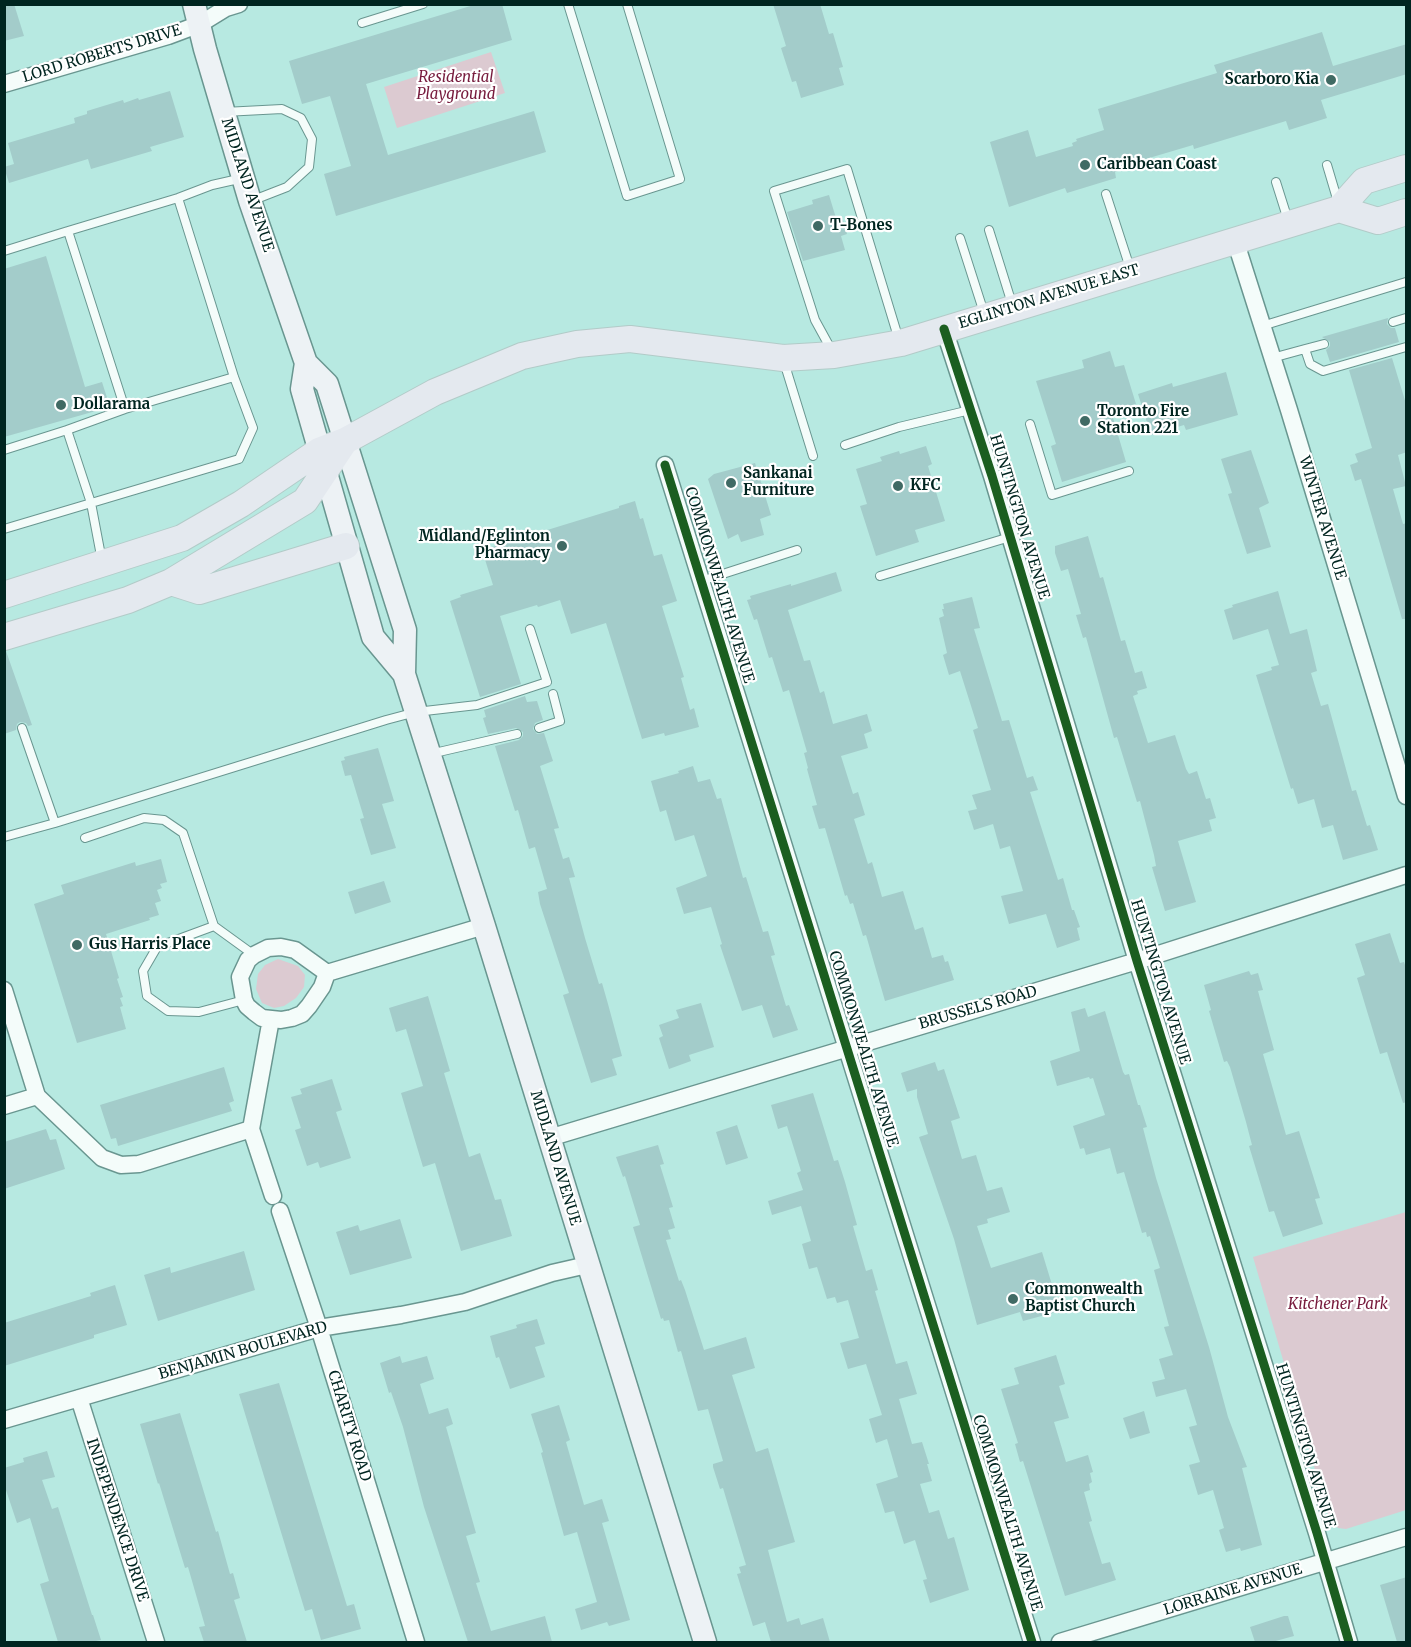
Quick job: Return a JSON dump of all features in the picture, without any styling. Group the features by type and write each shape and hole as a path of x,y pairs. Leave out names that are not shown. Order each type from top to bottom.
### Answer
{"main road":[{"name":"MIDLAND AVENUE","path":"197,14 205,49 250,201 306,363 327,384 405,630 404,674 705,1642"},
{"path":"1407,168 1364,181 1339,209 1378,221 1407,212"},
{"name":"EGLINTON AVENUE EAST","path":"4,595 182,538 322,461 345,441 435,392 522,356 553,348 630,339 783,358 834,355 901,343 1339,209"},
{"name":"MIDLAND AVENUE","path":"306,363 302,389 373,637 404,674"},
{"name":"EGLINTON AVENUE EAST","path":"4,637 128,600 171,582 305,501 322,461"},
{"path":"171,582 199,591 346,546"}],"street":[{"name":"LORD ROBERTS DRIVE","path":"4,84 168,36 197,14 239,4"},
{"name":"WINTER AVENUE","path":"1235,240 1407,796"},
{"name":"HUNTINGTON AVENUE","path":"944,329 1010,537 1137,961 1349,1642"},
{"name":"COMMONWEALTH AVENUE","path":"665,465 1032,1642"},
{"name":"BRUSSELS ROAD","path":"549,1138 845,1047 1137,961 1407,875"},
{"path":"327,973 484,926"},
{"path":"281,947 295,950 327,973 322,987 302,1014 292,1018 281,1020 262,1017 247,1006 244,1000 240,976 248,960 268,948 281,947"},
{"path":"4,990 37,1095 102,1158 121,1165 139,1164 251,1129 271,1019"},
{"path":"4,1106 37,1095"},
{"name":"CHARITY ROAD","path":"251,1129 319,1328 416,1642"},
{"name":"BENJAMIN BOULEVARD","path":"4,1420 319,1328 465,1302 552,1273 587,1265"},
{"name":"INDEPENDENCE DRIVE","path":"79,1398 156,1642"},
{"name":"LORRAINE AVENUE","path":"1060,1642 1407,1537"}],"lane":[{"path":"362,23 423,4"},
{"path":"568,4 627,196 681,179 627,4"},
{"path":"223,112 282,109 301,118 312,139 309,167 287,187 250,201"},
{"path":"1327,165 1339,209"},
{"path":"834,355 815,320 774,191 847,169 901,343"},
{"path":"4,251 178,198 212,185 244,178"},
{"path":"1276,182 1289,224"},
{"path":"1106,194 1131,272"},
{"path":"4,529 239,459 253,428 234,377 178,198"},
{"path":"989,230 1014,308"},
{"path":"68,231 125,408"},
{"path":"960,238 985,316"},
{"path":"1262,326 1407,282"},
{"path":"1393,322 1407,318"},
{"path":"1272,358 1324,344"},
{"path":"1305,349 1310,364 1323,371 1407,347"},
{"path":"783,358 813,456"},
{"path":"4,450 125,408 234,377"},
{"path":"845,445 899,427 970,410"},
{"path":"1030,424 1052,495 1129,471"},
{"path":"67,430 91,503 102,564"},
{"path":"880,576 1010,537"},
{"path":"701,581 797,550"},
{"path":"4,837 416,712 477,705 547,682 530,629"},
{"path":"539,728 560,722 553,694"},
{"path":"22,728 55,822"},
{"path":"430,755 517,734"},
{"path":"85,838 144,818 164,820 183,833 214,926 254,955"},
{"path":"214,926 157,947 143,971 147,996 168,1011 188,1012 199,1012 244,1000"}],"green space":[{"name":"Residential Playground","path":"491,52 505,93 397,128 384,87"},
{"path":"278,959 298,966 305,975 304,987 296,998 284,1006 274,1008 262,1003 256,989 258,974 265,965"},
{"name":"Kitchener Park","path":"1406,1212 1406,1510 1346,1529 1338,1528 1330,1521 1253,1257"}],"building":[{"path":"4,4 14,4 24,36 4,41"},
{"path":"477,4 502,4 512,40 366,84 388,155 534,111 546,152 336,216 324,174 351,166 330,96 302,104 289,61"},
{"path":"773,4 820,4 829,34 833,33 843,67 839,68 844,85 801,98 796,81 792,82 781,48 786,46"},
{"path":"1322,32 1333,66 1407,44 1407,74 1321,100 1327,118 1289,130 1286,121 1194,149 1193,145 1139,161 1140,164 1115,172 1116,178 1067,193 1065,188 1009,207 990,142 1028,130 1036,157 1073,146 1072,143 1077,141 1076,139 1104,130 1098,109 1217,73 1214,65"},
{"path":"170,91 184,137 150,147 152,151 91,169 88,159 9,183 4,167 14,164 8,143 75,123 74,118 87,114 87,111 123,100 124,103"},
{"name":"T-Bones","path":"829,195 836,218 842,217 847,234 841,236 845,250 803,261 787,212 813,204 812,200"},
{"path":"46,256 85,387 102,382 110,407 4,437 4,269"},
{"path":"1388,318 1387,324 1395,328 1399,342 1330,362 1326,350 1330,342 1322,337"},
{"name":"Toronto Fire Station 221","path":"1110,351 1115,367 1124,365 1136,404 1111,411 1126,462 1062,482 1051,446 1056,444 1036,381 1084,368 1082,360"},
{"path":"1392,358 1407,407 1407,452 1398,455 1406,486 1393,489 1403,524 1407,523 1407,619 1402,619 1361,479 1355,481 1350,465 1358,462 1355,454 1372,448 1349,370"},
{"path":"1226,372 1238,415 1186,430 1184,425 1151,435 1138,394 1172,383 1173,387"},
{"name":"KFC","path":"926,446 932,464 928,466 945,521 915,530 919,542 876,556 860,506 867,504 856,469 882,461 880,457"},
{"path":"1251,450 1269,503 1259,508 1271,547 1247,554 1228,494 1232,493 1221,459"},
{"path":"755,463 771,515 760,519 764,535 741,542 738,534 728,539 708,479 714,474"},
{"path":"635,501 640,519 643,518 654,556 662,554 677,601 662,606 684,677 681,678 690,710 694,708 699,727 665,736 664,733 642,739 606,623 571,634 560,600 500,616 521,684 480,697 450,601 461,597 460,595 493,585 482,550"},
{"path":"1088,536 1100,578 1103,577 1121,641 1125,640 1135,673 1142,671 1147,688 1137,691 1138,694 1133,696 1148,743 1175,735 1186,769 1189,774 1197,771 1206,799 1210,798 1216,818 1209,820 1212,831 1178,841 1196,902 1165,911 1152,867 1156,866 1154,855 1140,801 1137,802 1117,737 1114,738 1086,637 1083,638 1076,615 1081,614 1068,569 1061,571 1055,553 1055,546"},
{"path":"836,572 842,591 788,610 804,661 810,660 820,693 824,691 833,724 867,714 872,731 864,734 868,748 841,756 853,794 858,792 865,815 854,819 868,864 872,862 882,897 903,891 915,930 923,927 932,958 943,955 945,962 948,961 954,980 885,1001 866,935 863,936 853,903 850,904 847,895 845,896 825,828 819,829 812,806 817,805 807,769 804,753 807,752 789,690 783,692 772,657 769,658 757,619 754,620 747,600 751,599 750,596"},
{"path":"1278,591 1290,634 1307,629 1317,671 1311,673 1321,706 1328,704 1352,791 1356,790 1367,826 1370,825 1378,850 1343,860 1333,825 1322,828 1314,799 1298,804 1293,788 1291,789 1256,675 1279,665 1268,629 1233,640 1224,610 1233,607 1232,605"},
{"path":"972,597 980,628 974,629 1002,721 1009,720 1027,778 1033,776 1038,790 1030,792 1058,880 1063,878 1072,910 1074,910 1080,927 1077,928 1080,940 1057,948 1046,914 1009,924 1001,896 1023,891 1010,846 1000,849 993,824 974,830 968,811 977,809 972,795 991,790 973,730 978,728 960,671 949,675 943,655 947,653 939,618 944,616 943,604"},
{"path":"6,651 32,725 28,726 20,722 16,730 4,734 4,652"},
{"path":"525,696 527,702 537,701 543,720 535,723 533,729 537,734 544,733 553,761 540,766 559,828 554,829 563,859 569,857 575,877 569,878 622,1056 612,1059 617,1075 591,1083 563,995 569,993 540,904 538,892 547,889 535,847 529,849 518,810 515,811 495,746 519,740 523,732 516,728 488,734 483,718 486,717 484,710"},
{"path":"378,748 394,801 382,804 396,848 371,855 360,819 364,818 351,775 345,776 341,761 345,760 344,757"},
{"path":"693,766 698,782 710,779 717,799 721,798 743,878 746,877 763,932 768,931 775,955 771,956 786,1006 789,1005 798,1030 773,1038 762,1005 742,1011 720,945 722,944 711,907 684,914 676,888 707,876 694,835 675,841 666,810 660,812 651,781 679,773 678,771"},
{"name":"Gus Harris Place","path":"161,859 167,882 160,884 162,888 157,890 161,901 155,903 159,915 106,934 123,997 120,998 123,1006 120,1007 126,1029 77,1043 34,904 64,894 61,885 135,862 136,866"},
{"path":"384,881 391,902 355,914 348,892"},
{"path":"1390,933 1400,963 1404,962 1407,971 1407,1102 1403,1103 1387,1052 1380,1054 1357,978 1365,975 1355,944"},
{"path":"1249,971 1251,975 1258,973 1263,990 1258,991 1274,1050 1263,1054 1286,1135 1299,1131 1320,1198 1315,1199 1323,1224 1283,1237 1274,1211 1269,1212 1249,1146 1252,1145 1246,1122 1230,1067 1227,1061 1224,1062 1204,985"},
{"path":"428,996 450,1071 444,1073 469,1157 480,1153 495,1200 501,1199 512,1236 461,1251 435,1163 423,1167 411,1127 401,1093 423,1086 406,1029 396,1032 389,1008"},
{"path":"701,1003 714,1047 689,1055 691,1061 669,1069 659,1038 663,1036 659,1025 679,1018 676,1010"},
{"path":"1085,1008 1088,1017 1105,1011 1123,1072 1125,1075 1129,1074 1138,1105 1140,1105 1147,1127 1143,1128 1156,1178 1209,1347 1228,1417 1247,1467 1242,1468 1262,1545 1241,1551 1240,1548 1226,1552 1219,1530 1224,1528 1213,1490 1198,1495 1189,1465 1200,1462 1189,1427 1197,1425 1186,1389 1156,1397 1152,1382 1165,1379 1159,1359 1173,1355 1164,1327 1169,1326 1154,1270 1160,1268 1150,1236 1147,1237 1146,1232 1142,1233 1124,1172 1117,1174 1110,1148 1086,1155 1084,1148 1080,1149 1073,1126 1105,1115 1093,1078 1089,1077 1057,1086 1050,1061 1080,1051 1071,1012"},
{"path":"935,1062 938,1071 944,1069 960,1118 951,1121 962,1159 976,1155 987,1191 1002,1187 1010,1212 987,1219 988,1223 977,1226 991,1268 1042,1252 1060,1311 1023,1321 1020,1312 977,1325 954,1239 919,1137 928,1134 917,1097 917,1089 907,1092 901,1073"},
{"path":"224,1067 234,1101 229,1103 232,1111 118,1146 116,1138 111,1139 100,1105"},
{"path":"332,1079 342,1110 336,1112 351,1158 320,1168 318,1162 307,1166 295,1130 301,1128 291,1097 302,1094 300,1089"},
{"path":"813,1093 834,1161 838,1160 845,1182 857,1225 853,1226 866,1271 872,1269 878,1290 875,1291 896,1364 907,1361 917,1394 899,1399 912,1444 922,1442 929,1464 927,1464 932,1481 920,1484 929,1513 939,1510 948,1539 954,1537 969,1590 930,1603 923,1580 927,1579 915,1540 904,1544 894,1511 885,1513 876,1484 898,1477 887,1439 876,1443 869,1419 882,1415 866,1364 848,1369 840,1343 859,1338 848,1300 837,1303 835,1297 827,1299 817,1267 809,1269 802,1244 811,1241 801,1206 772,1215 768,1201 803,1190 797,1173 801,1171 787,1126 778,1129 771,1105"},
{"path":"737,1125 748,1158 726,1165 716,1132"},
{"path":"46,1129 50,1140 56,1139 65,1169 4,1189 4,1142"},
{"path":"658,1145 664,1164 660,1165 673,1207 669,1208 675,1228 668,1230 671,1239 666,1240 704,1350 746,1337 755,1368 732,1375 756,1452 768,1448 795,1542 768,1550 787,1622 799,1618 801,1625 823,1618 830,1642 771,1642 765,1622 753,1626 737,1574 741,1573 739,1567 746,1565 723,1488 720,1489 713,1467 713,1464 723,1461 708,1409 698,1411 681,1351 678,1352 669,1320 661,1319 633,1227 640,1225 625,1176 623,1177 616,1157"},
{"path":"400,1219 412,1258 350,1275 336,1232 358,1225 360,1231"},
{"path":"244,1251 255,1290 158,1321 144,1275 170,1267 171,1273"},
{"path":"115,1285 127,1325 94,1335 94,1338 4,1366 4,1323 91,1296 90,1293"},
{"path":"537,1319 545,1344 535,1347 545,1377 510,1389 499,1357 496,1358 490,1336"},
{"path":"1056,1355 1065,1384 1059,1386 1069,1418 1054,1422 1066,1462 1088,1455 1093,1472 1090,1473 1092,1482 1089,1484 1090,1490 1084,1492 1092,1521 1089,1522 1102,1564 1110,1562 1116,1580 1065,1596 1023,1461 1020,1462 1015,1444 1018,1443 1001,1389 1019,1384 1014,1368"},
{"path":"400,1356 402,1363 427,1356 434,1379 420,1384 429,1414 448,1408 453,1424 446,1427 476,1533 466,1536 480,1582 476,1583 491,1631 545,1616 552,1642 468,1642 424,1507 403,1427 380,1363"},
{"path":"279,1383 347,1606 354,1604 361,1629 321,1640 312,1609 305,1611 239,1394"},
{"path":"559,1405 570,1440 566,1442 584,1505 602,1499 609,1521 602,1523 630,1620 609,1626 607,1622 581,1630 575,1609 597,1602 577,1532 564,1536 531,1414"},
{"path":"1144,1411 1150,1433 1130,1439 1123,1418"},
{"path":"180,1413 216,1532 218,1531 230,1574 233,1573 240,1598 234,1600 247,1642 204,1642 199,1627 205,1626 188,1567 185,1568 140,1424"},
{"path":"47,1451 55,1477 42,1480 52,1509 58,1507 101,1640 58,1642 40,1584 49,1581 30,1518 17,1523 4,1484 4,1468 24,1462 23,1458"},
{"path":"1407,1577 1407,1642 1397,1642 1380,1585"},
{"path":"1288,1616 1294,1636 1272,1642 1255,1642 1250,1627"}],"cycle path":[{"path":"944,329 992,476 1137,961 1317,1533 1349,1642"},
{"path":"665,465 1032,1642"}],"place":[{"name":"Scarboro Kia","path":"1331,80"},
{"name":"Caribbean Coast","path":"1085,165"},
{"name":"T-Bones","path":"818,226"},
{"name":"Dollarama","path":"61,405"},
{"name":"Toronto Fire Station 221","path":"1085,421"},
{"name":"Sankanai Furniture","path":"731,483"},
{"name":"KFC","path":"898,486"},
{"name":"Midland/Eglinton Pharmacy","path":"562,546"},
{"name":"Gus Harris Place","path":"77,945"},
{"name":"Commonwealth Baptist Church","path":"1013,1299"}]}
